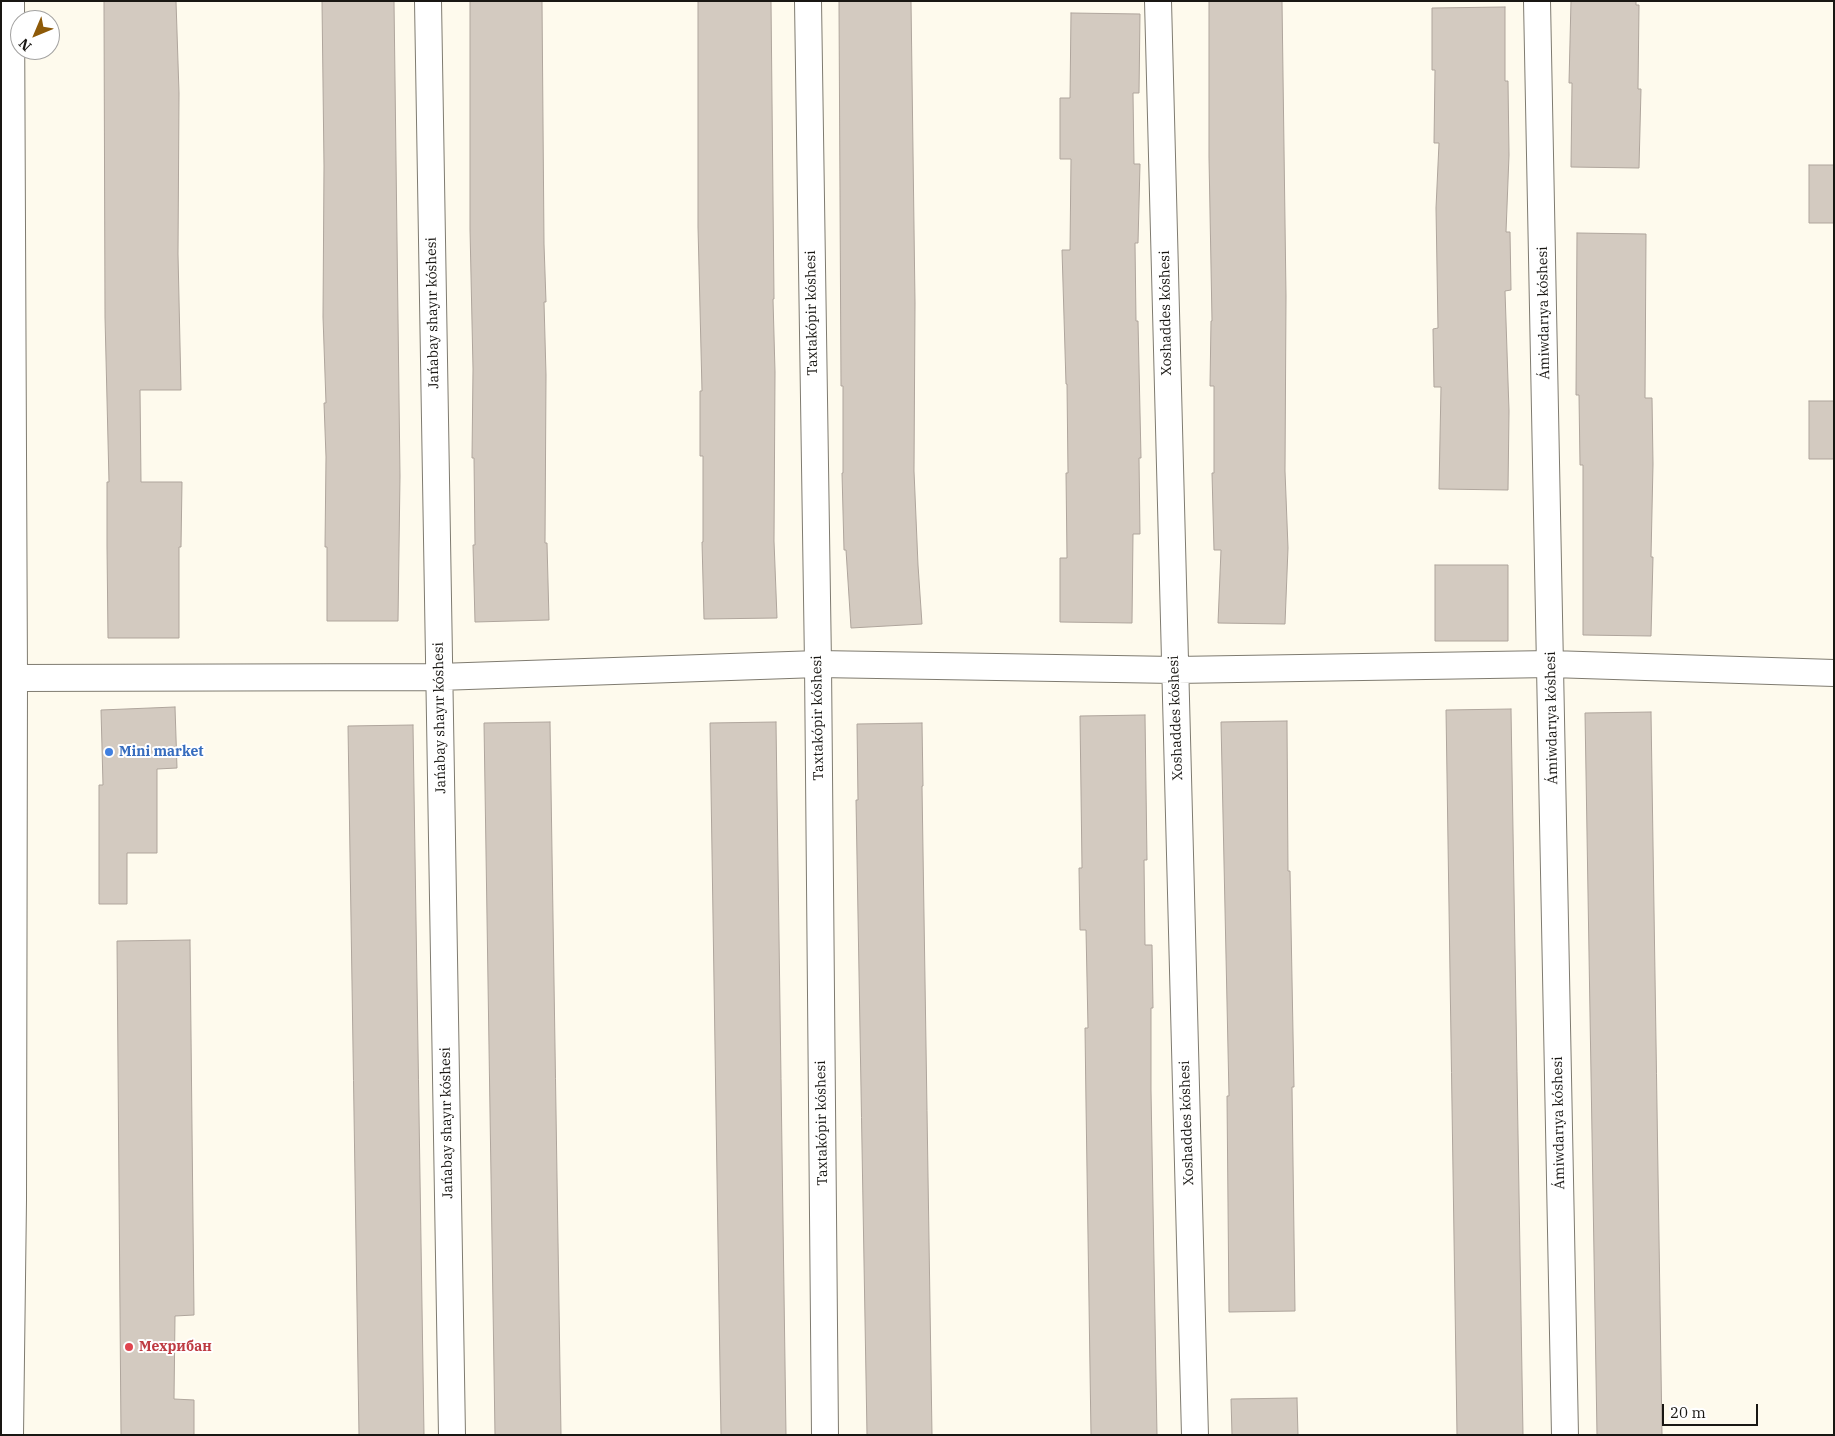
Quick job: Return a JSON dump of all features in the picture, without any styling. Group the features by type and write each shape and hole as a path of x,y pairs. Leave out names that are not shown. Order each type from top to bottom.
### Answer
{"street":[{"path":"10,1435 13,1190 14,678 11,1"},
{"name":"Jańabay shayır kóshesi","path":"428,1 452,1435"},
{"name":"Taxtakópir kóshesi","path":"808,1 818,664 825,1435"},
{"name":"Xoshaddes kóshesi","path":"1158,1 1195,1435"},
{"name":"Ámiwdarıya kóshesi","path":"1537,1 1565,1435"},
{"path":"14,678 439,676 818,664 1175,670 1550,664 1834,673"}],"building":[{"path":"104,1 176,1 179,93 178,254 181,390 140,390 141,482 182,482 181,547 179,547 179,638 108,638 107,482 109,482 105,317"},
{"path":"322,1 394,1 400,476 398,621 327,621 324,403 326,403 323,317"},
{"path":"470,1 542,1 546,302 544,302 546,375 545,543 547,543 549,620 475,622 470,229"},
{"path":"698,1 771,1 775,372 774,541 777,618 704,619 702,542 703,456 700,456 700,391 702,391 698,227"},
{"path":"839,1 911,1 915,303 914,471 922,624 851,628 846,550 844,550 842,473 843,386 841,386"},
{"path":"1209,1 1282,1 1286,296 1285,471 1288,548 1285,624 1218,623 1221,550 1214,550 1212,473 1214,473 1214,386 1210,386 1212,321"},
{"path":"1571,1 1636,1 1636,5 1639,5 1638,89 1641,89 1639,168 1571,167 1572,83 1569,83"},
{"path":"1505,7 1505,81 1508,81 1509,155 1506,232 1510,232 1511,290 1505,291 1509,411 1508,490 1439,489 1441,387 1434,387 1433,329 1438,328 1436,208 1439,143 1434,143 1435,70 1432,70 1432,8"},
{"path":"1071,13 1140,14 1139,93 1133,93 1134,164 1140,164 1138,243 1135,243 1141,458 1139,458 1140,534 1133,534 1132,623 1060,622 1060,558 1067,558 1066,473 1068,473 1062,250 1070,250 1071,159 1060,159 1060,98 1070,98"},
{"path":"1809,165 1834,165 1834,223 1809,223"},
{"path":"1577,233 1646,234 1645,398 1652,398 1653,464 1651,636 1583,635 1583,465 1580,465 1579,395 1576,395"},
{"path":"1809,401 1834,401 1834,459 1809,459"},
{"path":"1435,565 1508,565 1508,641 1435,641"},
{"path":"175,707 177,768 157,769 157,853 127,853 127,904 99,904 99,785 103,785 101,710"},
{"path":"1511,709 1523,1435 1457,1435 1446,710"},
{"path":"1651,712 1662,1435 1597,1435 1585,713"},
{"path":"1145,715 1147,860 1144,860 1145,945 1152,945 1151,1090 1157,1435 1091,1435 1085,1028 1088,1028 1086,930 1080,930 1079,868 1082,868 1080,716"},
{"path":"1287,721 1288,871 1290,871 1294,1087 1292,1087 1295,1311 1229,1312 1227,1096 1229,1096 1221,722"},
{"path":"550,722 561,1435 495,1435 484,723"},
{"path":"776,722 786,1435 721,1435 710,723"},
{"path":"922,723 932,1435 867,1435 856,800 858,800 857,724"},
{"path":"413,725 424,1435 359,1435 348,726"},
{"path":"190,940 194,1315 175,1316 174,1399 194,1400 194,1435 121,1435 117,941"},
{"path":"1297,1398 1298,1435 1232,1435 1231,1399"}],"place":[{"name":"Mini market","path":"109,752"},
{"name":"Мехрибан","path":"129,1347"}]}
